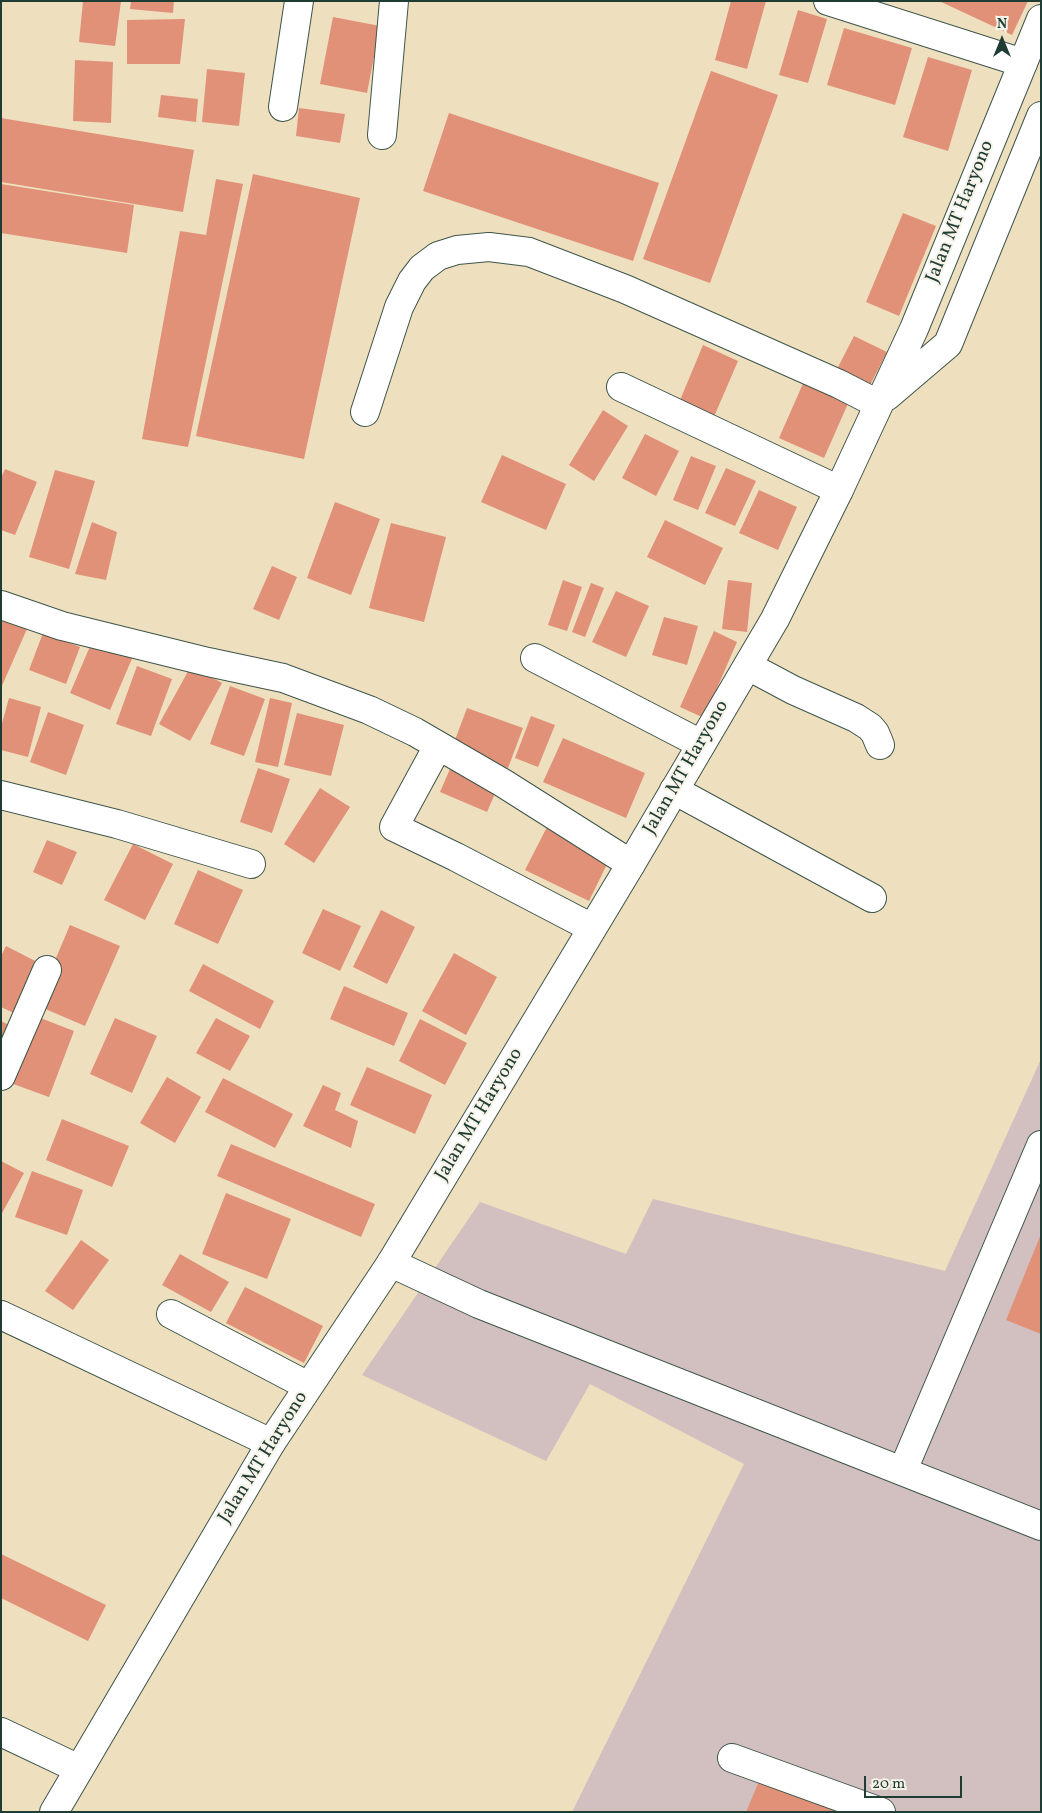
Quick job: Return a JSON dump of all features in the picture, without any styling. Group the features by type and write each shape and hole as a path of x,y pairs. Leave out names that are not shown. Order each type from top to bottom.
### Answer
{"street":[{"path":"283,107 299,1"},
{"path":"382,135 394,1"},
{"path":"828,1 1023,63"},
{"name":"Jalan MT Haryono","path":"54,1812 271,1443 390,1263 631,864 775,620 839,490 914,329 1041,19"},
{"name":"Jalan MT Haryono","path":"878,404 948,344 1041,116"},
{"path":"365,412 399,307 412,281 422,268 438,256 457,250 489,247 529,252 625,289 830,380 878,404"},
{"path":"621,387 839,490"},
{"path":"1,605 70,628 208,662 283,678 369,710 415,732 503,783 631,864"},
{"path":"535,658 701,744"},
{"path":"748,666 793,690 856,718 870,727 880,745"},
{"path":"438,746 394,827 592,928"},
{"path":"674,790 872,898"},
{"path":"1,795 118,824 251,864"},
{"path":"1,1076 47,970"},
{"path":"903,1470 1041,1145"},
{"path":"390,1263 478,1304 1041,1526"},
{"path":"171,1314 308,1386"},
{"path":"1,1315 271,1443"},
{"path":"1,1732 79,1770"},
{"path":"732,1758 881,1812"}],"shaded area":[{"path":"1041,1059 1041,1812 572,1812 744,1464 590,1384 546,1461 362,1375 480,1202 626,1254 653,1199 945,1271"}],"building":[{"path":"83,1 121,1 115,46 79,42"},
{"path":"131,1 174,1 173,13 130,9"},
{"path":"731,1 766,1 747,69 715,60"},
{"path":"939,1 1028,1 1012,35"},
{"path":"798,10 827,19 808,83 779,75"},
{"path":"333,17 380,26 367,93 320,84"},
{"path":"185,19 180,64 127,64 127,20"},
{"path":"844,28 912,48 895,105 827,85"},
{"path":"928,57 972,70 948,151 903,137"},
{"path":"75,60 113,62 111,123 73,121"},
{"path":"207,69 245,73 239,126 202,122"},
{"path":"711,71 778,95 710,283 643,259"},
{"path":"161,95 198,99 196,122 158,117"},
{"path":"299,108 345,114 340,143 296,136"},
{"path":"449,113 659,183 633,261 423,191"},
{"path":"1,118 194,150 183,212 1,182"},
{"path":"253,174 360,198 304,459 196,436"},
{"path":"216,179 243,184 188,447 142,439 180,231 206,235"},
{"path":"1,184 134,205 127,253 1,233"},
{"path":"903,213 936,226 899,316 866,302"},
{"path":"854,336 887,352 869,387 836,371"},
{"path":"703,345 738,361 713,419 678,405"},
{"path":"805,379 850,399 824,458 779,438"},
{"path":"603,410 628,426 594,481 569,465"},
{"path":"645,434 679,451 656,496 622,478"},
{"path":"502,455 566,484 546,530 481,502"},
{"path":"691,456 716,466 698,510 673,500"},
{"path":"726,468 756,481 735,526 705,513"},
{"path":"5,469 37,482 15,535 1,530 1,478"},
{"path":"55,470 95,481 69,569 29,557"},
{"path":"759,490 797,507 778,550 739,533"},
{"path":"335,502 380,519 351,595 307,578"},
{"path":"665,520 723,548 705,585 647,557"},
{"path":"92,522 117,532 106,580 75,574"},
{"path":"391,523 446,537 424,622 369,608"},
{"path":"272,566 297,577 279,620 253,609"},
{"path":"563,580 582,587 567,631 548,625"},
{"path":"728,580 752,583 747,632 722,629"},
{"path":"591,583 604,588 585,637 572,632"},
{"path":"616,591 649,606 626,657 592,642"},
{"path":"1,610 30,622 1,688"},
{"path":"664,617 698,626 687,665 652,655"},
{"path":"714,631 737,642 704,718 680,707"},
{"path":"43,633 80,647 66,684 29,670"},
{"path":"94,637 134,654 110,710 70,693"},
{"path":"137,666 172,679 151,736 116,724"},
{"path":"191,666 222,683 190,741 159,724"},
{"path":"230,686 265,699 244,756 210,744"},
{"path":"9,698 41,707 28,757 1,750 1,727"},
{"path":"270,698 292,703 278,767 255,762"},
{"path":"467,708 523,728 508,768 452,748"},
{"path":"48,712 84,725 66,775 30,762"},
{"path":"297,713 344,725 331,776 284,765"},
{"path":"531,716 555,725 538,767 515,758"},
{"path":"563,738 645,773 626,818 543,782"},
{"path":"258,768 290,779 272,833 240,822"},
{"path":"450,769 497,789 487,812 440,792"},
{"path":"320,788 350,807 314,863 284,844"},
{"path":"547,827 610,858 589,901 525,870"},
{"path":"47,840 77,852 62,885 33,872"},
{"path":"133,844 173,864 145,920 104,900"},
{"path":"198,870 243,890 218,944 174,924"},
{"path":"323,909 361,926 340,971 302,953"},
{"path":"381,910 415,927 387,984 353,967"},
{"path":"70,925 120,946 85,1026 36,1005"},
{"path":"6,946 43,965 18,1015 1,1007 1,956"},
{"path":"454,953 497,977 466,1035 422,1011"},
{"path":"203,964 274,1001 260,1029 189,991"},
{"path":"344,986 408,1013 394,1046 330,1019"},
{"path":"30,1014 74,1031 49,1097 5,1081"},
{"path":"115,1018 157,1036 132,1093 90,1074"},
{"path":"216,1018 250,1036 230,1071 196,1053"},
{"path":"420,1019 467,1043 445,1085 399,1061"},
{"path":"1,1021 17,1029 1,1057"},
{"path":"367,1067 432,1095 415,1134 350,1105"},
{"path":"167,1077 201,1097 175,1143 140,1123"},
{"path":"223,1078 293,1114 275,1148 205,1112"},
{"path":"323,1085 341,1093 335,1110 358,1121 351,1148 303,1126"},
{"path":"62,1119 129,1146 112,1187 46,1160"},
{"path":"231,1144 375,1204 361,1237 217,1176"},
{"path":"1,1161 24,1173 1,1215"},
{"path":"32,1171 83,1190 67,1235 15,1217"},
{"path":"226,1193 291,1219 267,1279 202,1254"},
{"path":"1041,1234 1041,1334 1006,1320"},
{"path":"81,1240 109,1260 73,1310 45,1291"},
{"path":"180,1254 229,1282 211,1312 162,1285"},
{"path":"245,1287 323,1326 304,1363 226,1323"},
{"path":"1,1554 106,1605 88,1641 1,1598"},
{"path":"760,1779 840,1812 746,1812"}]}
